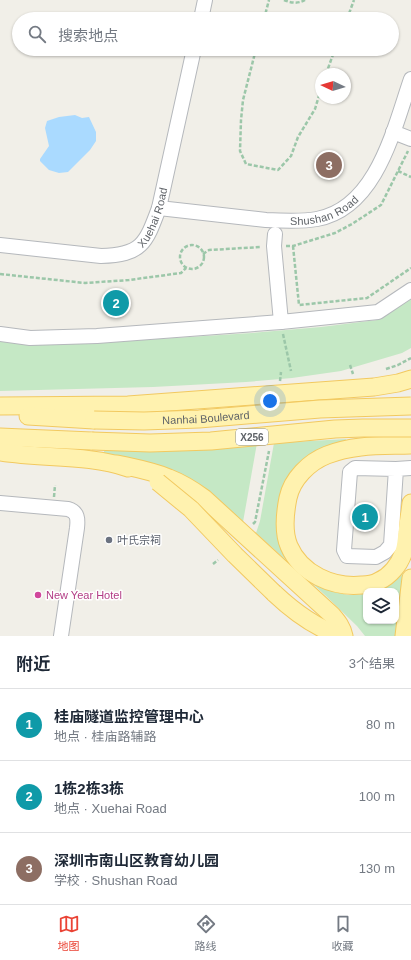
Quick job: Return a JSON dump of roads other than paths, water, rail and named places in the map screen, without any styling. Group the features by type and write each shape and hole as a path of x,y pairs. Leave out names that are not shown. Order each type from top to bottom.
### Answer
{"main road":[{"path":"0,406 128,405 190,401 374,387 411,379"},
{"name":"Nanhai Boulevard","path":"0,413 51,418 144,421 199,419 320,409 411,406"},
{"name":"Nanhai Boulevard","path":"0,437 150,443 211,441 363,428 411,428"},
{"path":"411,446 352,447 315,460 299,476 289,494 286,512 286,532 289,546 302,565 309,572 328,582 357,586 379,582 394,569 403,554 406,546 411,503"},
{"path":"0,452 117,464 147,471 187,486 204,498 332,615 339,623 344,634 330,633 293,611 235,555 191,509 158,482 134,470 117,464"},
{"path":"404,636 411,578"}],"street":[{"path":"202,12 205,0"},
{"name":"Xuehai Road","path":"0,245 100,256 113,256 134,250 143,243 150,232 159,208 192,56"},
{"name":"Shushan Road","path":"159,208 266,220 318,219 336,213 352,203 366,188 378,168 388,146 411,80"},
{"path":"393,132 411,139"},
{"path":"275,234 274,246 281,322"},
{"path":"0,334 30,338 97,336 281,322 378,312 411,290"},
{"path":"396,469 391,545 385,552 376,557 348,556 344,550 350,472 355,468 411,468"},
{"path":"0,503 68,509 74,511 76,515 78,521 61,636"}],"water":[{"path":"75,115 82,118 89,117 96,132 96,141 90,150 68,172 59,173 49,170 40,161 49,146 45,128 47,121 59,117"}],"place":[{"name":"深圳市南山区教育幼儿园","path":"329,165"},
{"name":"1栋2栋3栋","path":"116,303"},
{"name":"桂庙隧道监控管理中心","path":"365,517"},
{"name":"叶氏宗祠","path":"109,540"},
{"name":"New Year Hotel","path":"38,595"}]}
